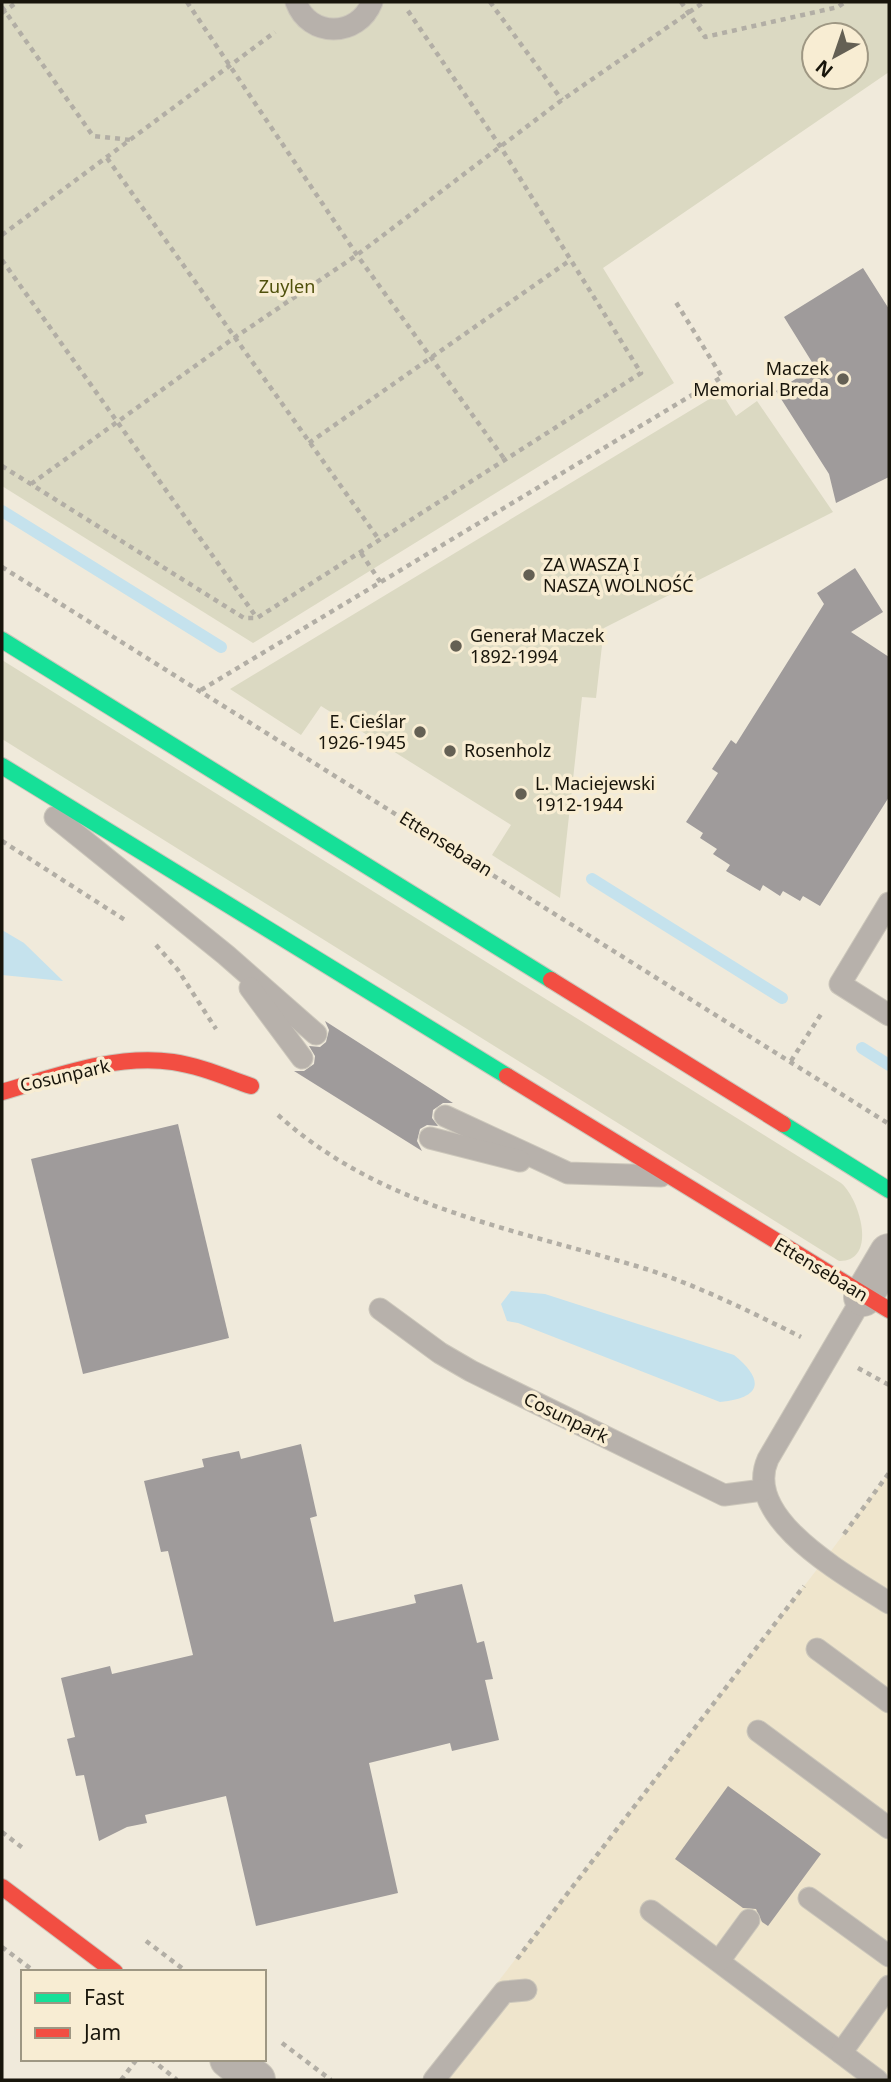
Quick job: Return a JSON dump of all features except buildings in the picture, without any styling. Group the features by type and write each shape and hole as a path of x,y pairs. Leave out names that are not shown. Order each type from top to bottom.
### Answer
{"main road":[{"path":"2,640 889,1190"},
{"name":"Ettensebaan","path":"2,766 876,1304"},
{"name":"Cosunpark","path":"2,1092 100,1066 161,1060 194,1066 251,1086"},
{"path":"2,1887 111,1970"}],"street":[{"path":"876,1304 889,1253"},
{"path":"232,2061 256,2080"}],"lane":[{"path":"298,7 314,25 340,29 364,16 372,2"},
{"path":"2,774 226,955 316,1034"},
{"path":"889,903 840,984 889,1015"},
{"path":"226,955 302,1058"},
{"path":"445,1116 568,1173"},
{"path":"430,1138 568,1173 667,1176"},
{"path":"876,1304 768,1460 763,1475 763,1490 771,1509 781,1522 825,1559 889,1604"},
{"name":"Cosunpark","path":"380,1309 471,1371 724,1495 763,1490"},
{"path":"817,1649 889,1702"},
{"path":"758,1731 889,1828"},
{"path":"809,1898 889,1956"},
{"path":"651,1911 877,2080"},
{"path":"719,1961 749,1920"},
{"path":"841,2053 889,1986"},
{"path":"434,2080 457,2063 504,1992 526,1990"}],"path":[{"path":"17,2 3,10 93,136 132,140"},
{"path":"187,2 357,255 505,460"},
{"path":"2,466 244,618 257,618 641,373 500,146 402,2"},
{"path":"490,2 562,100"},
{"path":"681,2 705,37 838,7 845,2"},
{"path":"31,484 119,424 234,338 357,255 562,100 704,2"},
{"path":"2,235 232,66 298,7"},
{"path":"107,158 380,541"},
{"path":"2,260 257,618"},
{"path":"309,443 569,261"},
{"path":"201,690 722,377 674,299"},
{"path":"361,553 381,583"},
{"name":"Ettensebaan","path":"2,567 889,1124"},
{"path":"792,1061 840,984"},
{"path":"504,1992 519,1956 889,1473"},
{"path":"2,1947 32,1970"},
{"path":"275,2038 331,2080"},
{"path":"121,2080 135,2061"},
{"path":"153,2061 177,2080"}],"shaded area":[{"path":"889,1473 889,2080 422,2080 825,1559"}],"green space":[{"name":"Zuylen","path":"2,2 889,2 889,72 870,85 870,21 800,21 800,91 861,91 603,268 674,383 253,643 2,486"},
{"path":"721,392 736,416 757,401 833,512 604,628 596,698 582,697 560,898 492,855 511,825 321,706 301,735 230,689"},
{"path":"2,660 841,1183 848,1191 859,1215 862,1241 858,1251 851,1259 839,1261 2,739"}],"water":[{"path":"2,930 24,943 63,981 2,975"},
{"path":"511,1291 545,1294 734,1355 751,1372 754,1386 751,1392 744,1396 720,1402 507,1321 501,1304"}],"waterway":[{"path":"2,511 221,647"},
{"path":"592,879 782,998"},
{"path":"862,1048 889,1065"}],"traffic: fast":[{"path":"2,640 551,980"},
{"path":"2,766 507,1076"},
{"path":"783,1124 889,1190"}],"traffic: jam":[{"path":"551,980 783,1124"},
{"path":"2,1092 86,1068 151,1060 193,1066 251,1086"},
{"path":"507,1076 889,1310"},
{"path":"2,1887 112,1970"}],"place":[{"name":"Maczek Memorial Breda","path":"843,379"},
{"name":"ZA WASZĄ I NASZĄ WOLNOŚĆ","path":"529,575"},
{"name":"Generał Maczek 1892-1994","path":"456,646"},
{"name":"E. Cieślar 1926-1945","path":"420,732"},
{"name":"Rosenholz","path":"450,751"},
{"name":"L. Maciejewski 1912-1944","path":"521,794"}]}
